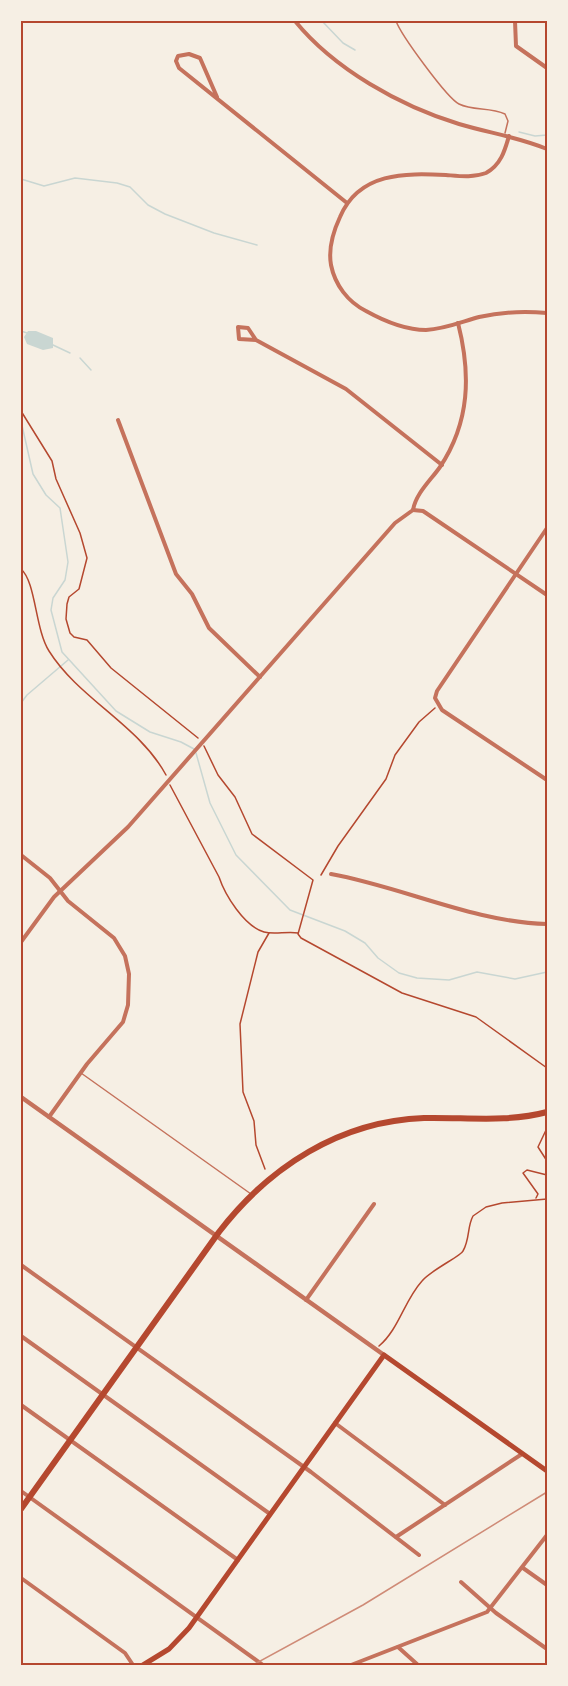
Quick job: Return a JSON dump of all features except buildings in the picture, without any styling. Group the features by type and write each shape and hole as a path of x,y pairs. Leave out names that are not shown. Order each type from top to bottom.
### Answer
{"main road":[{"path":"21,1509 216,1236 251,1194 297,1158 336,1138 368,1127 414,1119 498,1120 547,1112"},
{"path":"143,1665 169,1649 197,1617 384,1355 547,1471"}],"street":[{"path":"295,21 328,56 368,83 452,121 507,135 547,149"},
{"path":"515,21 516,46 547,68"},
{"path":"217,97 200,58 189,54 178,56 176,61 179,68 347,203"},
{"path":"507,135 499,162 484,174 465,177 398,174 365,187 347,203 335,228 330,252 335,277 350,300 372,314 408,328 432,329 500,314 547,314"},
{"path":"21,942 60,891 128,827 395,523 413,510 420,493 441,465 457,432 467,390 466,357 458,323"},
{"path":"256,340 248,328 238,327 239,339 256,340 346,389 441,465"},
{"path":"118,420 176,574 192,594 209,628 260,677"},
{"path":"413,510 423,511 547,595"},
{"path":"547,528 437,691 437,703 547,780"},
{"path":"21,855 50,878 60,891 114,938 125,956 129,974 128,1005 123,1022 80,1073 49,1117"},
{"path":"331,874 462,909 513,920 547,924"},
{"path":"21,1097 384,1355"},
{"path":"306,1300 374,1204"},
{"path":"21,1265 304,1467 419,1555"},
{"path":"21,1336 270,1514"},
{"path":"21,1405 238,1560"},
{"path":"335,1423 445,1505"},
{"path":"396,1537 522,1454"},
{"path":"21,1491 263,1665"},
{"path":"351,1665 491,1609 547,1536"},
{"path":"523,1568 547,1586"},
{"path":"21,1578 125,1653 134,1665"},
{"path":"461,1582 491,1609 547,1649"},
{"path":"398,1647 418,1665"}],"lane":[{"path":"396,21 406,43 453,100 465,106 486,108 505,114 508,122 507,135"},
{"path":"80,1073 251,1194"}],"path":[{"path":"21,411 52,461 56,479 80,533 87,558 79,589 69,597 67,604 66,619 70,633 74,637 87,640 111,668 134,684 181,727 194,733 234,797 252,834 313,880 302,928 298,934"},
{"path":"21,569 31,582 33,606 49,650 72,680 129,731 162,768 219,877 222,889 254,926 270,932 298,934 306,941 327,950 395,990 476,1017 547,1068"},
{"path":"321,875 338,846 386,779 395,755 419,722 437,703"},
{"path":"265,1169 256,1145 254,1121 243,1092 240,1024 258,952 270,932"},
{"path":"547,1128 538,1147 547,1161"},
{"path":"545,1199 525,1179 524,1170 547,1175"},
{"path":"536,1199 538,1194"},
{"path":"379,1347 389,1338 422,1281 442,1263 460,1256 468,1241 473,1216 490,1205 545,1199"}],"shaded area":[{"path":"28,331 36,331 53,338 53,348 43,350 27,344 24,337"}],"waterway":[{"path":"322,21 343,43 355,50"},
{"path":"519,132 535,136 547,135"},
{"path":"21,179 44,186 75,178 117,183 130,187 148,205 165,214 214,233 257,245"},
{"path":"21,331 27,333"},
{"path":"53,345 70,353"},
{"path":"80,358 91,370"},
{"path":"21,421 33,474 46,495 60,508 68,562 65,580 53,598 51,610 62,652 116,711 150,732 181,742 194,749"},
{"path":"21,703 27,695 68,660"},
{"path":"196,753 210,803 236,855 290,910 345,931 365,943 378,958 399,973 417,978 449,980 477,972 515,979 547,972"}],"railway":[{"path":"253,1665 363,1605 547,1492"}]}
